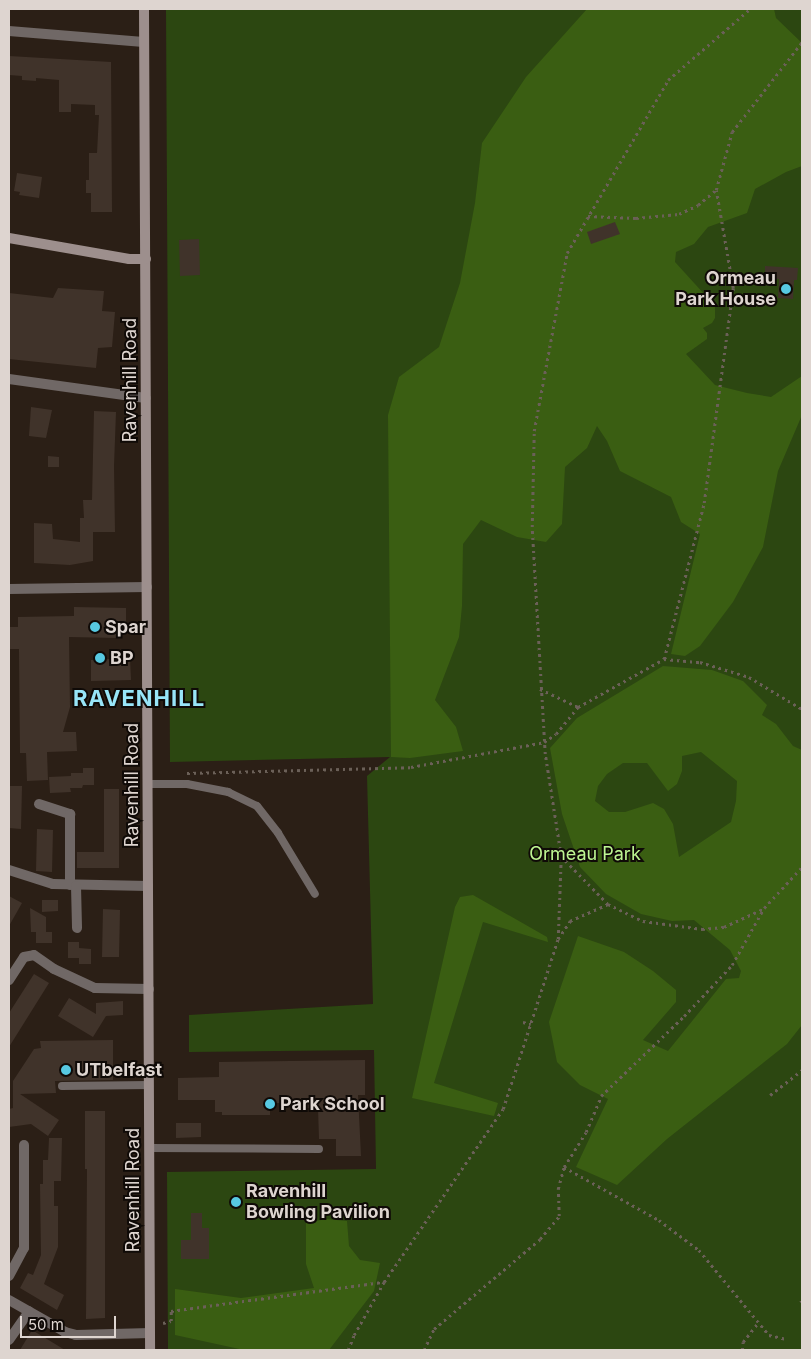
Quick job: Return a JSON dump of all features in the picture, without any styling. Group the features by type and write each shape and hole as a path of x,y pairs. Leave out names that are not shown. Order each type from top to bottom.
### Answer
{"main road":[{"name":"Ravenhill Road","path":"144,9 150,1350"},
{"path":"9,238 130,258 146,258"}],"street":[{"path":"9,31 144,42"},
{"path":"9,378 146,398"},
{"path":"9,589 147,588"},
{"path":"39,804 70,814 76,928"},
{"path":"9,870 41,881 73,885 148,886"},
{"path":"9,980 24,957 34,956 54,969 96,988 149,989"},
{"path":"9,1276 24,1248 24,1145"},
{"path":"9,1300 64,1332 76,1335 150,1333"},
{"path":"9,1340 29,1312"}],"lane":[{"path":"148,784 187,784 228,792 257,806 278,832 315,894"},
{"path":"62,1086 149,1085"},
{"path":"150,1148 319,1149"}],"path":[{"path":"348,1350 354,1334 384,1282 503,1109 558,939 562,856 544,742 532,527 534,431 566,253 668,80 750,9"},
{"path":"664,659 704,503 733,288 716,190 732,132 802,42"},
{"path":"588,216 636,218 679,214 698,205 716,190"},
{"path":"180,773 411,767 544,742 556,734 578,707 664,659 700,662 750,677 802,709"},
{"path":"540,689 578,707"},
{"path":"562,856 608,904 643,921 702,929 724,927 764,908"},
{"path":"424,1350 434,1329 540,1239 559,1216 558,1189 564,1167 586,1132 601,1096 684,1016 732,965 764,908 802,866"},
{"path":"558,939 570,921 608,904"},
{"path":"523,1022 531,1024"},
{"path":"770,1095 802,1070"},
{"path":"564,1167 659,1220 699,1250 769,1335 787,1339"},
{"path":"162,1323 171,1321 171,1311 384,1282"},
{"path":"742,1350 744,1342 758,1322"}],"green space":[{"name":"Ormeau Park","path":"166,9 802,9 802,1350 168,1350 167,1172 376,1169 374,1050 189,1052 189,1015 373,1004 367,776 390,757 170,762"},
{"path":"587,9 774,9 776,18 802,43 802,166 786,172 755,189 747,213 708,227 694,244 676,252 675,262 715,306 715,318 712,323 703,328 707,333 707,339 686,354 715,385 747,393 771,397 802,376 802,415 778,471 763,547 733,602 700,646 685,656 671,654 700,534 681,522 671,497 620,471 607,441 597,426 587,448 565,467 562,524 546,542 517,537 481,520 463,544 462,606 459,637 435,700 456,727 463,751 410,758 391,757 388,415 399,377 439,347 460,283 475,203 482,143 526,77"},
{"path":"663,666 712,670 743,681 767,705 762,715 776,724 793,746 802,750 802,1025 787,1044 667,1139 617,1185 576,1167 608,1099 580,1085 557,1062 549,1022 578,936 624,952 653,971 676,990 676,1002 643,1040 668,1051 726,979 739,978 741,971 730,950 694,920 672,921 641,914 606,894 580,867 562,814 550,748 577,718","holes":["701,752 737,781 736,801 731,822 679,857 673,824 664,809 653,803 625,812 609,812 595,801 598,786 607,774 623,763 647,763 668,791 677,784 682,771 682,756"]},
{"path":"473,895 547,937 548,942 483,922 434,1083 498,1103 494,1116 412,1098 455,907 460,897"},
{"path":"326,1219 347,1221 349,1246 360,1260 380,1263 374,1291 329,1350 244,1350 175,1335 175,1289 241,1298 314,1288 306,1264 306,1223"}],"building":[{"path":"9,56 111,62 112,212 91,212 91,193 86,193 86,180 89,180 89,153 97,153 99,115 95,115 95,105 71,104 71,112 59,112 59,80 36,78 36,81 22,80 22,76 9,75"},
{"path":"17,173 42,177 39,198 19,195 20,192 14,191"},
{"path":"615,222 620,234 591,244 587,232"},
{"path":"199,239 200,275 180,276 179,240"},
{"name":"Ormeau Park House","path":"765,266 798,268 797,280 794,280 793,299 778,298 779,279 765,279"},
{"path":"58,288 104,291 102,311 115,312 112,347 98,348 96,368 9,359 9,293 53,298"},
{"path":"31,407 52,410 46,438 29,436"},
{"path":"94,411 116,412 114,466 115,532 93,532 93,561 70,565 34,563 34,523 52,524 53,539 80,542 80,518 84,518 83,500 92,500"},
{"path":"48,456 59,457 59,467 48,467"},
{"path":"74,607 126,608 126,632 118,638 69,637 70,707 63,732 76,732 77,751 47,752 48,780 27,781 26,753 20,753 19,649 9,649 9,627 18,627 18,617 74,616"},
{"path":"130,658 131,680 91,681 91,660"},
{"path":"83,768 94,768 94,785 70,788 71,792 50,793 49,777 71,776 71,773 83,773"},
{"path":"9,786 22,786 21,829 9,828"},
{"path":"104,789 119,789 119,868 77,868 77,852 104,852"},
{"path":"37,829 53,830 52,872 36,871"},
{"path":"9,896 22,903 9,926"},
{"path":"42,900 58,900 58,911 42,912"},
{"path":"30,908 46,917 46,932 52,932 52,943 36,943 36,932 31,932"},
{"path":"103,909 120,910 119,957 102,957"},
{"path":"68,942 79,942 79,948 91,949 91,964 79,964 79,958 68,958"},
{"path":"34,974 49,983 9,1047 9,1013"},
{"path":"69,998 96,1014 96,1003 123,1001 123,1015 106,1016 93,1037 58,1016"},
{"name":"UTbelfast","path":"113,1040 113,1080 55,1081 56,1093 20,1094 59,1120 48,1136 31,1124 9,1127 9,1109 13,1108 13,1081 34,1049 41,1048 40,1041"},
{"path":"365,1060 365,1095 358,1095 361,1156 336,1156 336,1139 319,1139 318,1108 304,1108 304,1103 270,1103 270,1115 222,1115 222,1112 215,1112 215,1100 178,1100 178,1078 219,1077 219,1062"},
{"path":"85,1111 105,1111 105,1318 86,1319 87,1169 85,1169"},
{"path":"176,1123 201,1123 201,1137 176,1138"},
{"path":"49,1138 62,1138 61,1181 54,1181 54,1206 58,1206 58,1247 44,1284 64,1295 57,1310 20,1288 28,1273 33,1275 41,1255 40,1184 43,1184 43,1160 48,1160"},
{"path":"191,1213 202,1213 202,1228 209,1228 209,1259 181,1259 181,1240 191,1240"},
{"path":"32,1330 65,1350 20,1350"}],"place":[{"name":"Ormeau Park House","path":"786,289"},
{"name":"Spar","path":"95,627"},
{"name":"BP","path":"100,658"},
{"name":"UTbelfast","path":"66,1070"},
{"name":"Park School","path":"270,1104"},
{"name":"Ravenhill Bowling Pavilion","path":"236,1202"}],"district":[{"name":"RAVENHILL","path":"139,699"}]}
